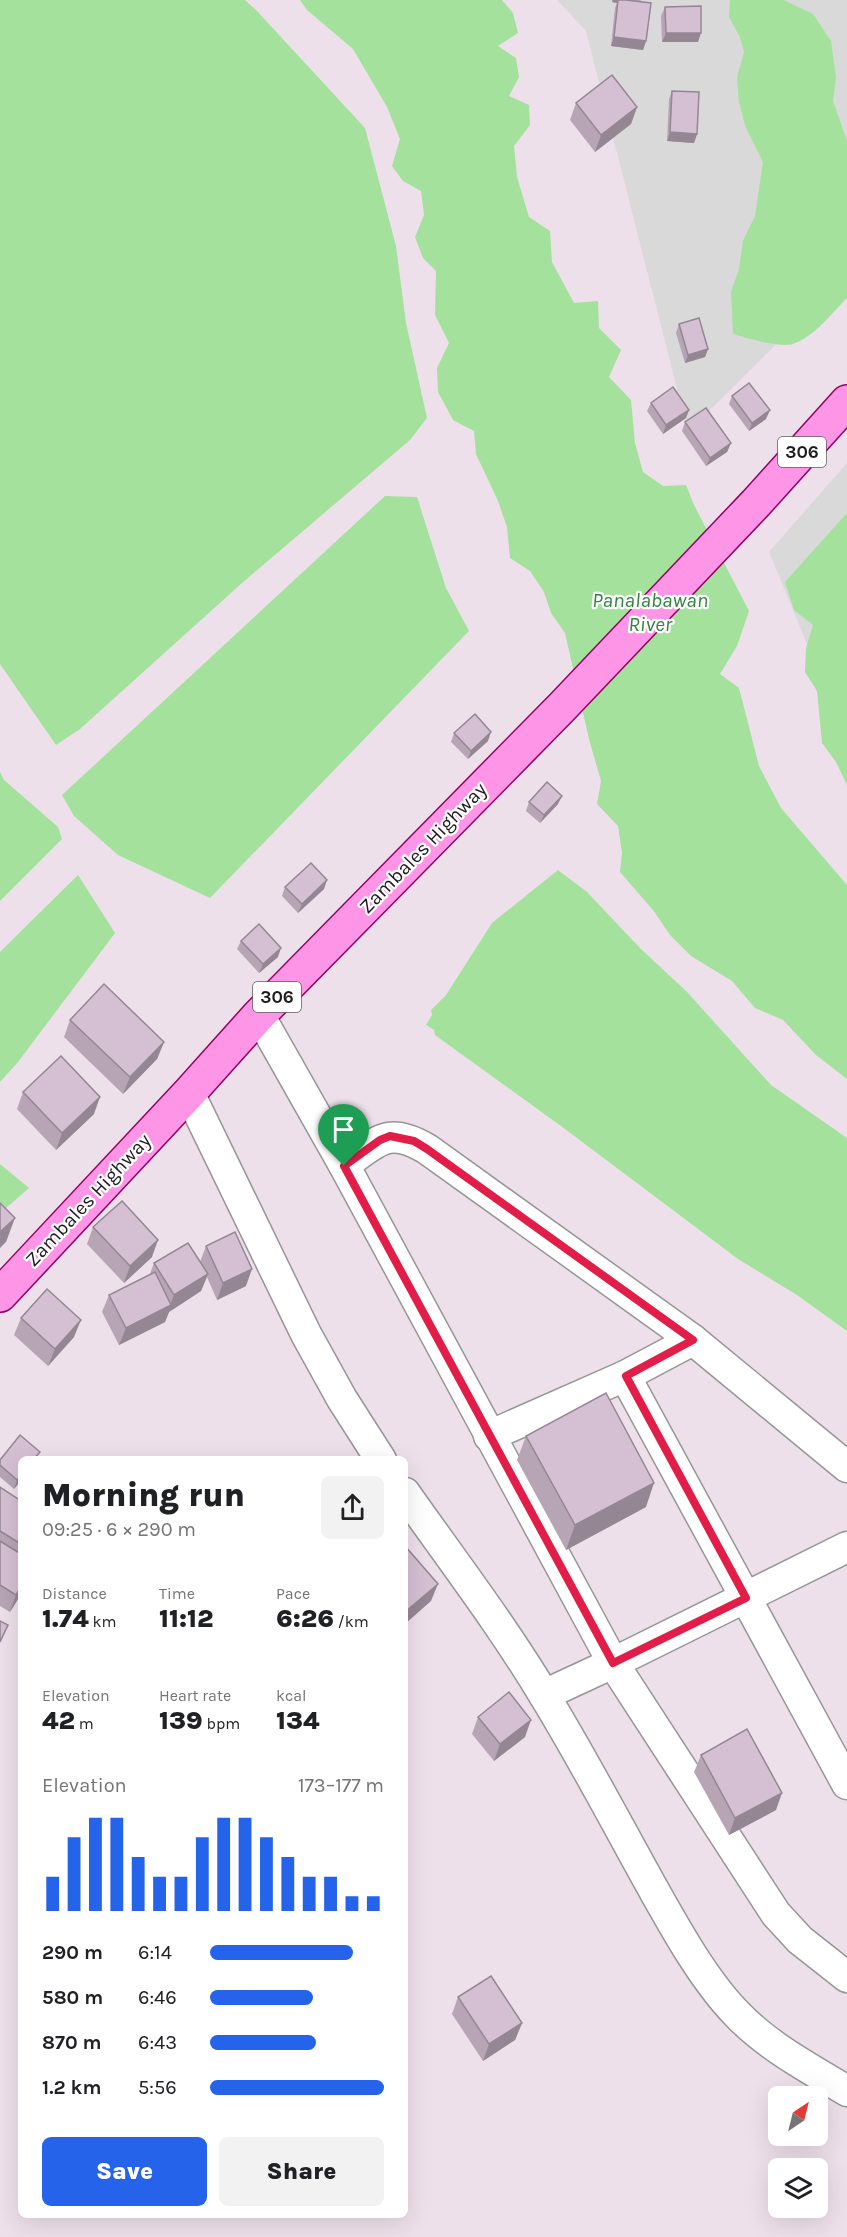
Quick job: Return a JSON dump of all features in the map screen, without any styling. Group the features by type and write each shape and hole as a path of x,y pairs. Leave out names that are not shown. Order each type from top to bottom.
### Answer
{"main road":[{"name":"Zambales Highway","path":"0,1295 189,1094 259,1015 562,707 756,503 847,402"}],"street":[{"path":"259,1015 344,1166 613,1663 776,1914 800,1940 847,1977"},
{"path":"189,1094 306,1334 342,1399 378,1456"},
{"path":"344,1166 380,1140 390,1136 414,1141 693,1340 847,1467"},
{"path":"489,1436 626,1376 693,1340"},
{"path":"626,1376 847,1784"},
{"path":"408,1497 501,1629 544,1695 676,1930 718,1990 735,2012 758,2033 847,2091"},
{"path":"544,1695 847,1547"}],"shaded area":[{"path":"557,0 847,0 847,274 688,432 586,31"},
{"path":"847,463 847,741 769,552"}],"water":[{"path":"0,0 245,0 257,11 365,128 396,246 406,323 427,418 410,440 242,583 80,729 56,745 0,664"},
{"name":"Panalabawan River","path":"300,0 502,0 513,13 518,33 498,46 516,58 519,77 509,96 529,105 530,125 514,146 517,177 529,217 550,231 552,262 574,303 598,301 599,328 621,350 609,377 631,400 635,443 643,472 663,486 686,485 749,611 737,646 720,674 739,688 759,766 781,808 847,885 847,1079 816,1055 783,1020 755,1008 732,981 691,956 670,935 653,910 620,872 622,853 618,826 597,804 601,781 565,633 551,613 544,592 530,571 510,558 507,527 498,501 476,454 474,431 453,420 438,392 437,368 449,343 435,315 436,271 423,258 415,237 424,215 421,191 403,181 392,166 400,139 387,107 353,49 307,10"},
{"path":"730,0 784,0 813,14 831,41 836,77 833,101 847,141 847,298 816,330 793,344 772,344 733,334 731,292 739,269 743,241 755,216 763,162 746,128 739,103 737,78 744,52 740,37 729,17"},
{"path":"385,496 417,497 446,588 469,631 210,898 118,855 74,816 62,795"},
{"path":"847,513 847,785 836,762 822,743 817,691 805,672 806,648 813,625 794,610 785,582"},
{"path":"0,772 4,780 58,827 62,839 0,901"},
{"path":"558,870 587,892 640,948 687,992 771,1085 847,1138 847,1331 797,1295 738,1259 435,1035 434,1030 426,1025 432,1015 431,1010 446,995 492,923"},
{"path":"78,875 115,933 18,1062 0,1082 0,952"},
{"path":"0,1164 29,1188 6,1208 0,1203"}],"building":[{"path":"618,0 651,3 646,41 614,37"},
{"path":"701,6 701,33 666,33 665,7"},
{"path":"612,75 637,107 601,135 576,103"},
{"path":"672,91 699,92 697,134 670,132"},
{"path":"699,318 708,349 688,355 679,324"},
{"path":"749,383 770,410 752,423 732,396"},
{"path":"673,387 689,410 666,425 651,403"},
{"path":"706,408 731,443 710,458 685,422"},
{"path":"475,714 491,732 471,751 454,733"},
{"path":"547,782 562,796 544,815 529,802"},
{"path":"311,863 327,880 302,904 285,887"},
{"path":"259,924 281,948 263,964 241,941"},
{"path":"104,984 164,1042 130,1077 70,1020"},
{"path":"61,1056 100,1097 62,1133 23,1092"},
{"path":"122,1201 158,1240 130,1266 93,1227"},
{"path":"0,1203 15,1218 0,1232"},
{"path":"235,1232 252,1269 223,1283 206,1246"},
{"path":"188,1243 208,1274 174,1295 154,1263"},
{"path":"155,1272 171,1305 126,1328 109,1295"},
{"path":"47,1289 81,1320 55,1349 21,1318"},
{"path":"606,1393 654,1483 575,1525 526,1436"},
{"path":"20,1435 40,1452 36,1456 18,1456 17,1480 0,1465 0,1460"},
{"path":"0,1487 18,1499 18,1542 0,1531"},
{"path":"0,1541 18,1552 18,1592 16,1595 0,1585"},
{"path":"408,1549 438,1584 408,1609"},
{"path":"0,1621 8,1625 0,1642"},
{"path":"509,1692 531,1720 500,1744 478,1717"},
{"path":"747,1729 782,1793 735,1818 701,1755"},
{"path":"491,1976 522,2023 489,2044 458,1997"}],"route":[{"path":"390,1136 414,1141 693,1340 626,1376 746,1598 613,1663 344,1166 380,1140 390,1136"}]}
